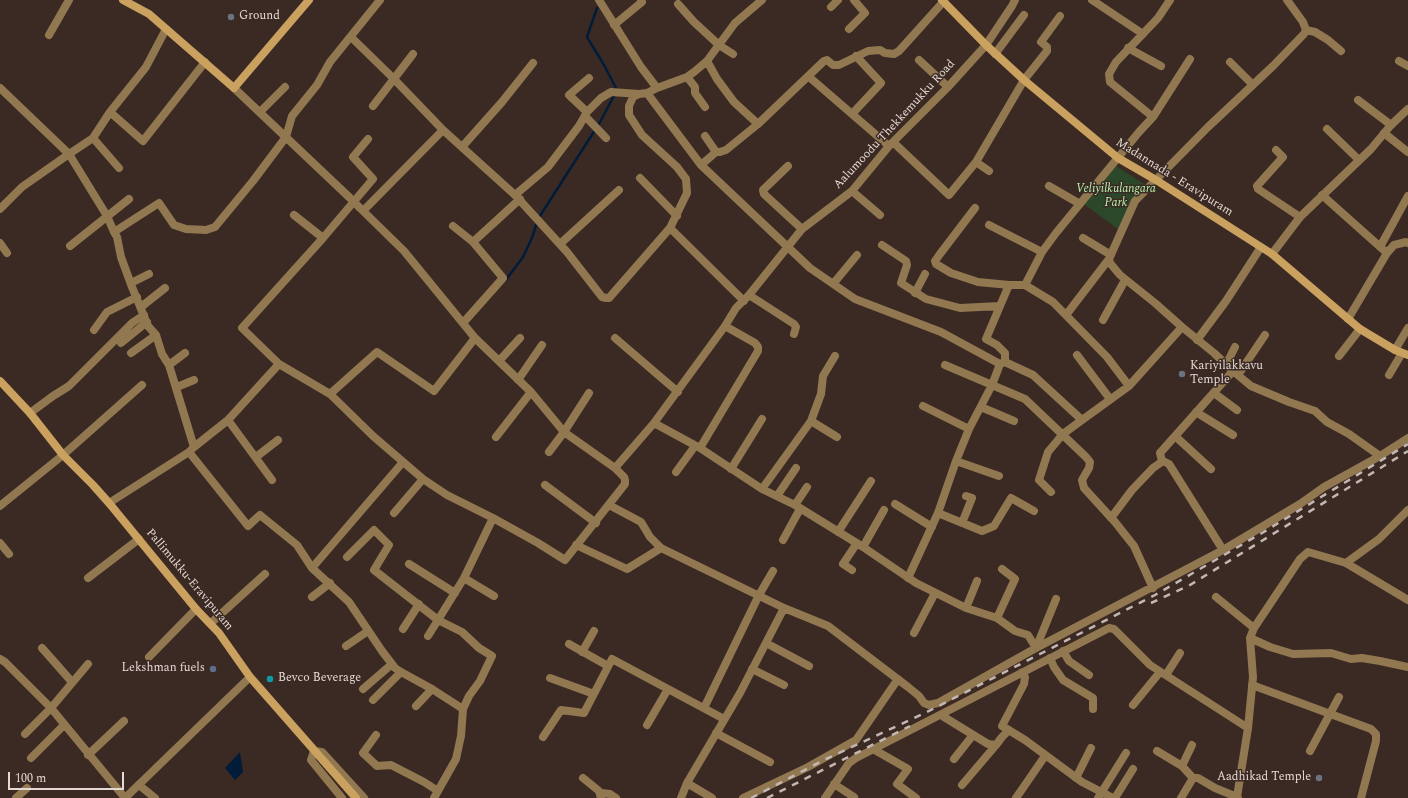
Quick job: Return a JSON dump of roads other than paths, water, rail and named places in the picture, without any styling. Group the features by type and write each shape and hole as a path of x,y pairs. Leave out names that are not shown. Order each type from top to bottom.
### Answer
{"main road":[{"path":"124,0 149,14 234,88 309,0"},
{"name":"Madannada - Eravipuram","path":"946,1 995,54 1118,158 1156,180 1272,254 1360,329 1402,353"},
{"name":"Pallimukku-Eravipuram","path":"0,381 30,413 63,455 93,484 196,609 219,633 250,677 356,798"}],"street":[{"path":"50,35 69,0"},
{"path":"114,232 159,202 174,225 186,229 206,230 215,227 286,138 292,116 317,85 330,62 352,37 380,0"},
{"path":"599,0 640,67 657,88"},
{"path":"614,25 642,2 641,0"},
{"path":"352,37 394,78 443,130 518,197 560,244 602,297 609,298 670,228 687,193 686,179 677,166 642,135 629,115 628,110 630,101 633,97 687,77 694,72 707,61 735,23 762,0"},
{"path":"831,7 838,0"},
{"path":"849,29 865,13 854,0"},
{"name":"Aalumoodu Thekkemukku Road","path":"615,468 654,424 725,326 736,308 746,298 802,229 852,191 891,144 948,87 986,45 1015,0"},
{"path":"1092,0 1143,34"},
{"path":"1153,117 1110,82 1109,74 1112,67 1128,48 1158,18 1170,0"},
{"path":"1287,0 1301,17 1306,30"},
{"path":"701,165 716,152 726,150 758,124 824,61 827,60 832,65 839,65 868,51 880,50 885,53 894,54 899,51 946,1"},
{"path":"678,4 694,22 719,45 733,54"},
{"path":"995,54 1024,15"},
{"path":"808,76 852,114 891,144 949,195 976,162 1024,80 1047,51 1048,47 1041,42 1060,16"},
{"path":"0,209 22,186 93,138 110,112 146,67 166,29"},
{"path":"1306,30 1315,32 1328,40 1340,51"},
{"path":"1066,315 1110,257 1134,201 1208,127 1253,85 1306,30"},
{"path":"1128,48 1161,66"},
{"path":"373,106 413,54"},
{"path":"852,114 881,83 856,56"},
{"path":"1025,285 1042,252 1153,117 1190,59"},
{"path":"919,60 948,87"},
{"path":"707,61 717,79 734,102 758,124"},
{"path":"1399,61 1408,66"},
{"path":"110,112 144,141 205,62"},
{"path":"1230,62 1253,85"},
{"path":"462,147 502,102 533,63"},
{"path":"687,77 695,87 695,93 705,107"},
{"path":"589,78 569,95 606,138"},
{"path":"260,112 285,87"},
{"path":"0,88 69,154 108,216 117,237 121,257 131,284 144,314 156,334 162,354 169,365 177,387 191,449 248,526 260,515 298,544 312,568 349,602 392,664 401,672 432,689 463,709"},
{"path":"234,88 286,138 293,142 349,197 361,209 404,251 475,338 531,392 564,432 615,468 624,477 625,484 596,523 576,545 565,560 493,518 447,495 423,479 373,436 330,394 279,364 242,328 323,238 373,180 353,157 368,139"},
{"path":"473,242 548,167 579,126 586,114 601,98 611,92 643,93 701,165 787,248 810,268 855,299 941,332 1003,363 1033,375 1082,420"},
{"path":"1358,100 1391,125"},
{"path":"1272,254 1300,217 1371,149 1391,125 1408,109"},
{"path":"1327,129 1358,160"},
{"path":"361,209 443,130"},
{"path":"1384,133 1408,152"},
{"path":"705,136 716,152"},
{"path":"93,138 119,168"},
{"path":"1276,150 1283,157 1257,186 1258,189 1300,217"},
{"path":"976,162 989,171"},
{"path":"788,166 763,190 764,194 802,229"},
{"path":"640,178 676,216"},
{"path":"1049,186 1080,204"},
{"path":"560,244 619,190"},
{"path":"852,191 880,215"},
{"path":"1322,195 1387,253"},
{"path":"1380,247 1408,196"},
{"path":"70,246 129,199"},
{"path":"975,208 935,261 936,264 951,273 978,282 1025,285 1053,302 1107,358 1129,386"},
{"path":"294,215 323,238"},
{"path":"989,225 1042,252"},
{"path":"453,226 473,242 503,278 463,323"},
{"path":"670,228 746,298 794,324 796,327 794,334"},
{"path":"1083,238 1110,257"},
{"path":"1348,319 1387,253 1394,245 1406,242 1408,243"},
{"path":"0,244 7,253"},
{"path":"882,245 906,261 907,266 901,283 926,299 960,308 1000,306"},
{"path":"1198,340 1226,301 1261,247"},
{"path":"833,284 857,255"},
{"path":"1110,257 1110,263 1125,280 1155,303 1182,328 1214,353 1232,371 1251,386 1315,411 1328,422 1349,434 1380,456"},
{"path":"131,284 149,274"},
{"path":"915,292 925,274"},
{"path":"1103,320 1125,280"},
{"path":"908,578 938,513 969,429 1003,363 1005,353 997,345 986,338 1009,285"},
{"path":"121,343 165,288"},
{"path":"94,330 107,312 137,297"},
{"path":"30,413 69,386 132,323 144,314"},
{"path":"676,472 697,447 758,351 758,347 755,343 725,326"},
{"path":"1051,492 1039,480 1048,452 1063,434 1129,386 1182,328"},
{"path":"1389,376 1402,353 1408,328"},
{"path":"1339,356 1360,329"},
{"path":"131,353 156,334"},
{"path":"1162,461 1160,453 1265,335"},
{"path":"330,394 377,352 434,391 475,338"},
{"path":"499,361 520,338"},
{"path":"614,338 678,392"},
{"path":"518,380 542,345"},
{"path":"1232,371 1236,347"},
{"path":"169,365 184,353"},
{"path":"1077,355 1110,399"},
{"path":"762,489 811,421 821,394 824,376 834,356"},
{"path":"109,503 191,449 228,420 279,364"},
{"path":"945,365 1025,399 1063,434 1090,462 1089,468 1082,480 1084,488 1134,546 1153,588"},
{"path":"177,387 194,380"},
{"path":"0,506 63,455 142,385"},
{"path":"496,437 531,392"},
{"path":"1214,393 1237,410"},
{"path":"549,452 589,394"},
{"path":"923,406 969,429"},
{"path":"981,407 1014,421"},
{"path":"1196,412 1232,435"},
{"path":"731,469 762,419"},
{"path":"228,420 272,480"},
{"path":"811,421 837,437"},
{"path":"654,424 697,447 762,489 798,507 860,545 908,578 966,608 997,618 1015,631 1028,635 1036,648"},
{"path":"1175,436 1211,468"},
{"path":"609,505 641,522 650,537 662,548 784,608 828,626 898,679 919,696 924,703 929,705 938,703 1036,648 1223,550 1300,504 1324,487 1380,456 1408,438"},
{"path":"256,457 278,440"},
{"path":"956,461 999,476"},
{"path":"1162,461 1169,464 1223,550"},
{"path":"1110,518 1132,490 1153,468 1162,461"},
{"path":"312,568 403,462"},
{"path":"777,496 796,468"},
{"path":"394,513 423,479"},
{"path":"838,532 870,481"},
{"path":"545,485 596,523"},
{"path":"783,540 807,487"},
{"path":"962,523 972,498 966,496"},
{"path":"938,513 982,531 994,526 1011,498 1034,511"},
{"path":"895,504 932,527"},
{"path":"852,570 843,564 860,545 884,510"},
{"path":"1346,563 1379,539 1408,510"},
{"path":"428,636 464,578 493,518"},
{"path":"347,556 374,530 389,545 374,570 438,620 462,632 479,648 492,656 480,681 469,696 463,709 461,736 456,759 436,794 424,782 391,765 378,766 363,753 376,735"},
{"path":"88,578 139,539"},
{"path":"0,542 9,554"},
{"path":"576,545 627,568 662,548"},
{"path":"1157,751 1182,766 1193,778 1198,778 1215,788 1238,798 1248,728 1253,677 1250,638 1254,628 1300,559 1308,552 1346,563 1408,600"},
{"path":"409,564 455,593"},
{"path":"997,618 1015,579 1002,569"},
{"path":"704,708 759,595 773,571"},
{"path":"210,623 265,574"},
{"path":"464,578 494,596"},
{"path":"966,608 977,581"},
{"path":"312,597 330,583"},
{"path":"914,633 935,593"},
{"path":"1216,597 1254,628"},
{"path":"1036,648 1056,599"},
{"path":"403,629 419,604"},
{"path":"681,798 687,783 724,720 784,608"},
{"path":"149,657 196,609"},
{"path":"825,798 849,763 856,758 1109,628 1114,629 1150,665 1248,728"},
{"path":"346,646 368,631"},
{"path":"582,652 594,631"},
{"path":"1250,638 1270,648 1293,654 1331,653 1351,659 1362,658 1408,667"},
{"path":"766,642 809,666"},
{"path":"569,644 608,666"},
{"path":"42,648 72,682"},
{"path":"1063,651 1069,661 1089,674"},
{"path":"1133,705 1163,674 1180,653"},
{"path":"1050,658 1063,680 1093,698 1092,709"},
{"path":"0,659 5,662 50,708 125,798 216,708 250,677"},
{"path":"544,737 561,710 584,713 612,659 668,688 724,720"},
{"path":"25,734 88,664"},
{"path":"362,689 392,664"},
{"path":"752,669 784,685"},
{"path":"373,700 401,672"},
{"path":"1021,673 1025,677 1024,684 1002,726 1025,740 1100,795 1114,798 1133,769"},
{"path":"550,678 594,694"},
{"path":"743,798 808,767 856,740 898,679"},
{"path":"1252,685 1371,729 1376,734 1374,750 1361,798"},
{"path":"647,725 668,688"},
{"path":"416,706 432,689"},
{"path":"1310,751 1339,697"},
{"path":"942,714 944,717 988,744 996,745"},
{"path":"88,755 124,721"},
{"path":"31,758 64,725"},
{"path":"962,785 1009,730"},
{"path":"716,734 770,762"},
{"path":"954,758 974,735"},
{"path":"1182,766 1192,745"},
{"path":"1076,778 1091,748"},
{"path":"873,749 908,769 896,784 916,798"},
{"path":"342,798 312,760 314,751 322,752 364,798"},
{"path":"1100,795 1126,753"},
{"path":"1016,798 1045,756"},
{"path":"583,778 601,795 610,794 616,798"},
{"path":"1181,798 1193,778"},
{"path":"687,783 712,798"},
{"path":"834,784 854,797"},
{"path":"139,785 155,798"},
{"path":"16,798 27,788"}],"water":[{"path":"240,752 243,772 235,780 225,768"}],"waterway":[{"path":"597,8 587,37 617,90 598,126"},
{"path":"505,281 523,257 532,238 538,219 595,130"}],"railway":[{"path":"751,798 826,759 925,713 1155,595 1262,533 1408,444"},
{"path":"1151,603 1190,585 1408,451"},
{"path":"767,798 910,726"}],"place":[{"name":"Ground","path":"231,17"},
{"name":"Kariyilakkavu Temple","path":"1182,374"},
{"name":"Lekshman fuels","path":"213,669"},
{"name":"Bevco Beverage","path":"270,679"},
{"name":"Aadhikad Temple","path":"1319,778"}],"park label":[{"name":"Veliyilkulangara Park","path":"1116,197"}]}
